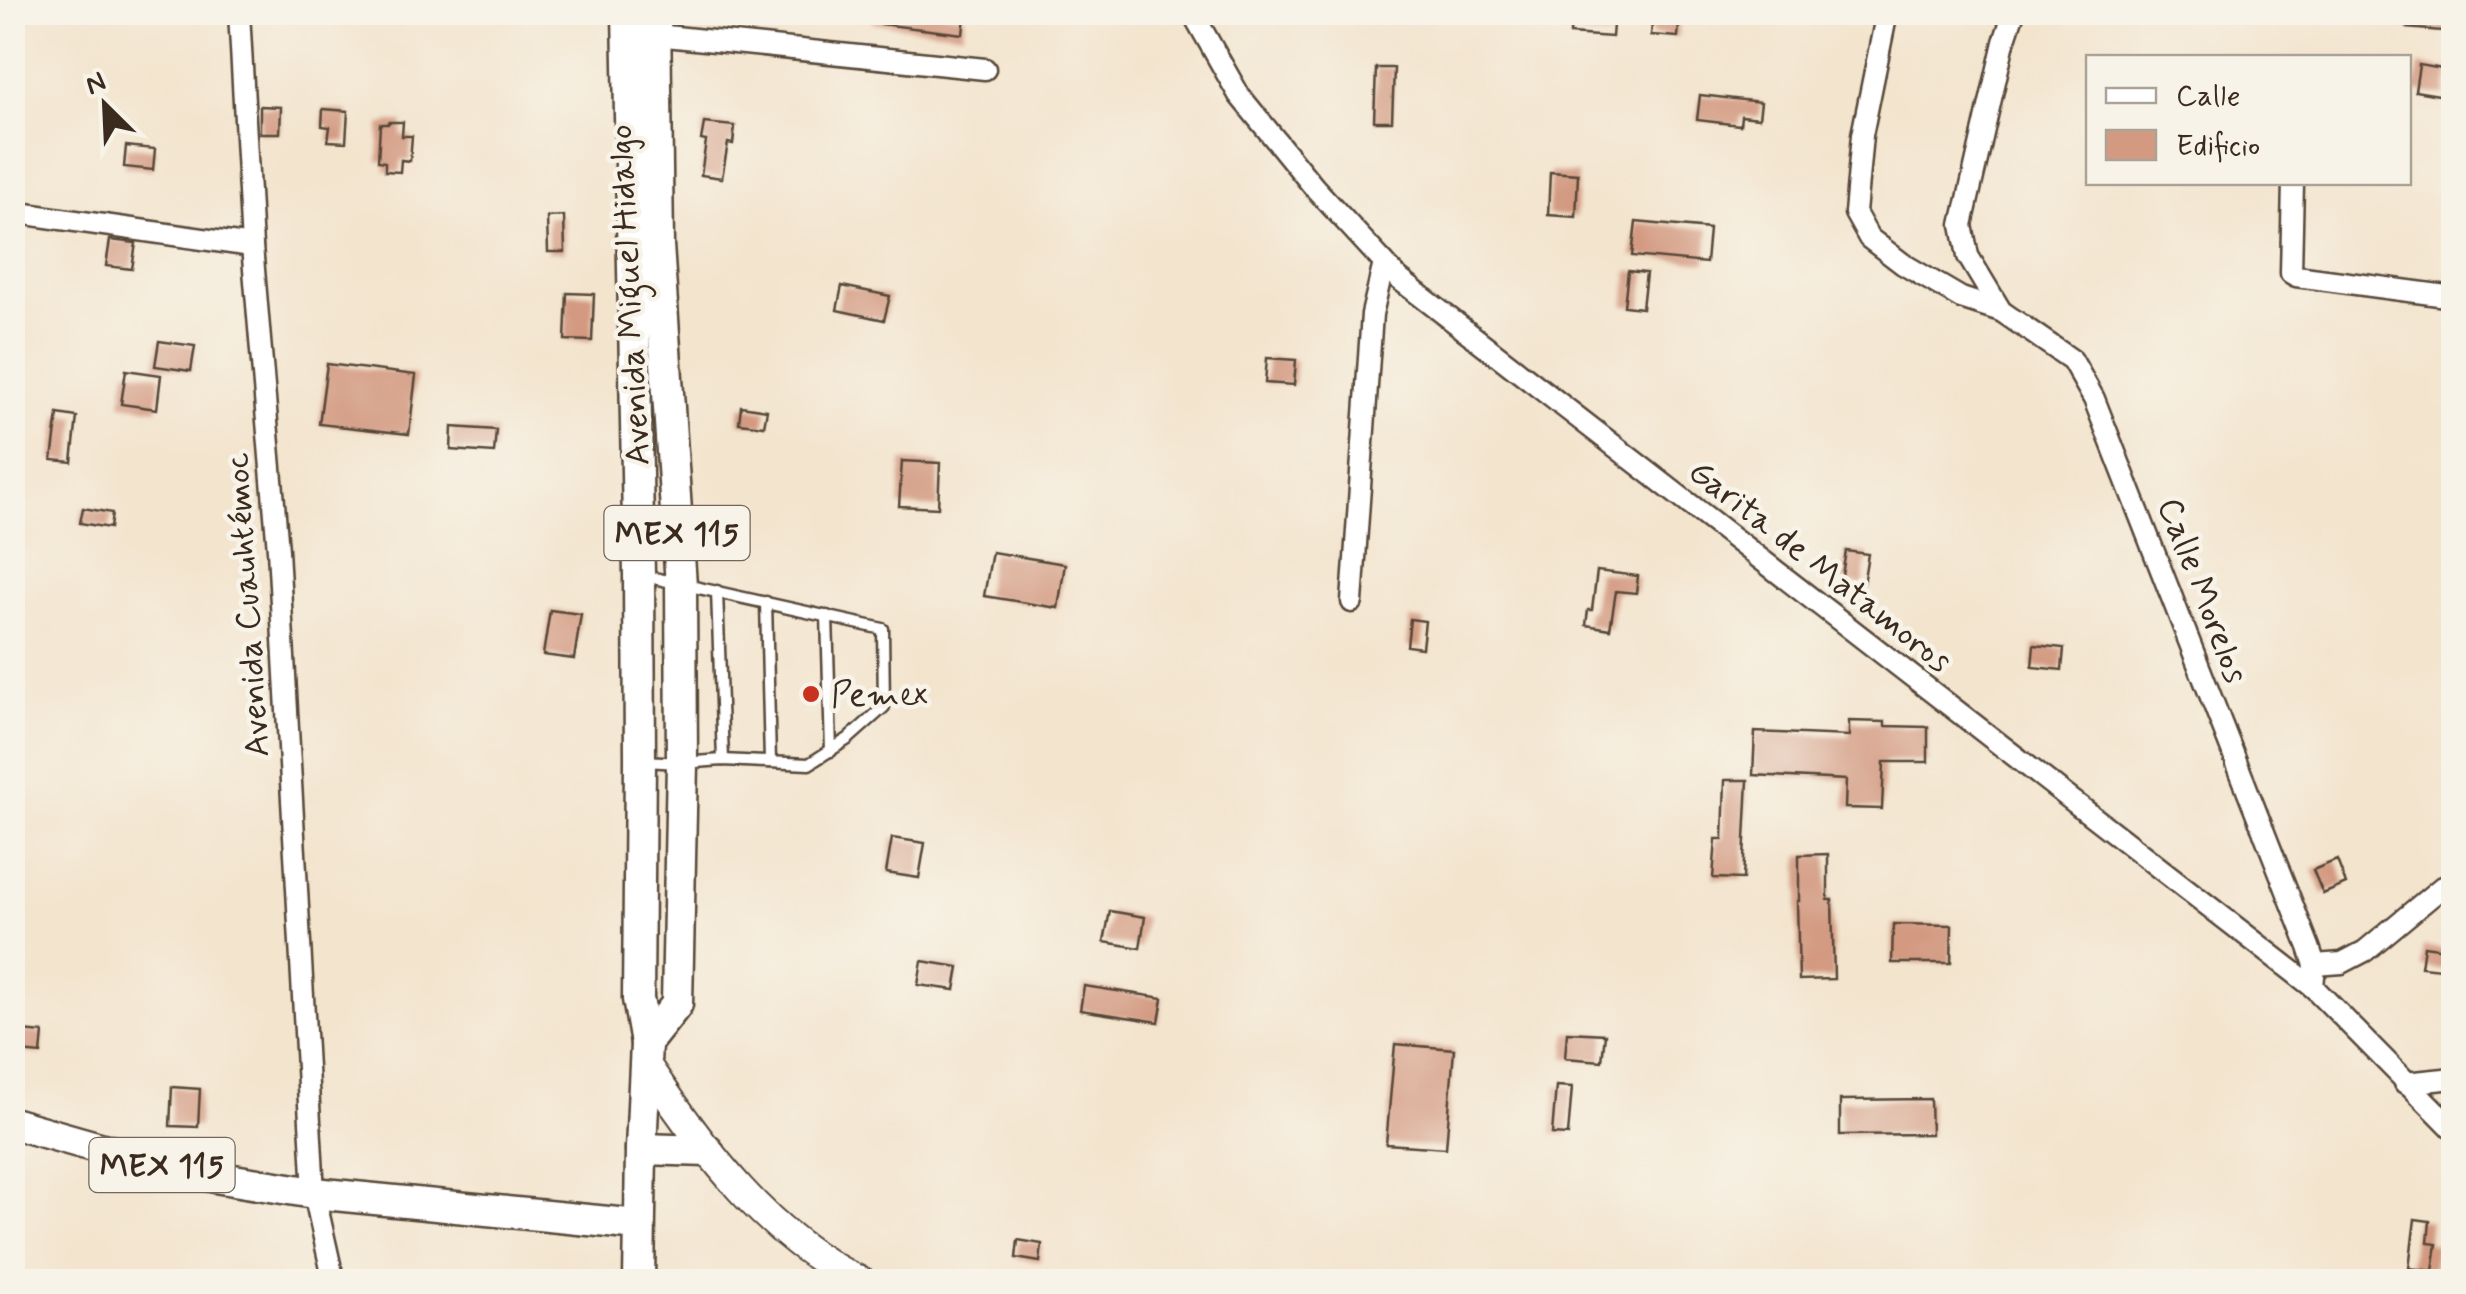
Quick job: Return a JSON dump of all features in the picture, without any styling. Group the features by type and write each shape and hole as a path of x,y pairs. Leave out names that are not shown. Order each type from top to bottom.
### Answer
{"main road":[{"name":"Avenida Miguel Hidalgo","path":"628,12 645,245 681,585 677,1004 646,1055"},
{"name":"Avenida Miguel Hidalgo","path":"639,1225 646,1055 638,999 639,575 645,245 656,24"},
{"name":"MEX 115","path":"646,1055 708,1151 740,1188 776,1224 817,1256 862,1282"},
{"name":"MEX 115","path":"12,1123 215,1178 314,1193 639,1225 638,1282"},
{"path":"641,1150 708,1151"}],"street":[{"name":"Avenida Cuauhtémoc","path":"239,12 252,246 278,550 314,1193 334,1282"},
{"name":"Garita de Matamoros","path":"1192,12 1240,95 1314,188 1399,279 2312,987 2454,1130"},
{"name":"Calle Morelos","path":"2014,12 1962,225 1968,256 1995,302 2072,360 2094,399 2315,965 2312,987"},
{"path":"1886,22 1862,135 1855,212 1869,238 1903,264 1961,298 1995,302"},
{"path":"656,24 985,69"},
{"path":"2293,185 2290,273 2454,297"},
{"path":"12,212 252,246"},
{"path":"1352,602 1372,314 1384,263"},
{"path":"2315,965 2342,963 2364,951 2441,888 2454,882"},
{"path":"2405,1083 2454,1078"}],"lane":[{"path":"639,575 883,629 884,707 848,739 809,764 640,761"},
{"path":"717,591 722,760"},
{"path":"766,602 770,762"},
{"path":"826,616 831,750"}],"building":[{"path":"873,12 965,16 963,34 872,23"},
{"path":"1571,12 1614,12 1612,37 1570,34"},
{"path":"1653,12 1680,12 1678,37 1651,35"},
{"path":"2409,12 2454,12 2454,32 2407,28"},
{"path":"2419,65 2449,70 2445,96 2415,91"},
{"path":"1376,68 1394,68 1392,121 1374,121"},
{"path":"1700,95 1761,102 1759,118 1741,116 1740,125 1697,120"},
{"path":"260,106 281,107 280,133 260,133"},
{"path":"323,109 348,111 346,142 328,141 330,127 322,126"},
{"path":"403,122 402,136 412,136 410,161 401,160 400,172 385,171 385,162 378,161 380,124"},
{"path":"704,123 735,126 722,178 701,175 706,141 701,140"},
{"path":"126,146 155,149 153,170 124,167"},
{"path":"1550,172 1578,174 1576,217 1548,215"},
{"path":"564,216 565,252 548,252 547,217"},
{"path":"1636,222 1709,229 1706,263 1632,256"},
{"path":"110,240 136,243 132,269 106,266"},
{"path":"1628,271 1646,273 1642,308 1624,306"},
{"path":"842,286 890,296 884,320 837,310"},
{"path":"567,293 594,294 592,341 565,340"},
{"path":"159,341 195,346 191,371 155,366"},
{"path":"1267,358 1296,360 1294,385 1265,383"},
{"path":"327,364 416,375 409,434 319,424"},
{"path":"126,370 161,375 157,409 121,404"},
{"path":"741,406 767,410 764,426 739,423"},
{"path":"58,414 77,417 72,462 52,460"},
{"path":"452,427 496,430 494,453 451,450"},
{"path":"902,461 940,463 938,508 899,506"},
{"path":"83,508 112,513 110,528 80,523"},
{"path":"1846,551 1868,554 1863,585 1841,581"},
{"path":"992,552 1065,564 1058,608 984,596"},
{"path":"1597,571 1638,576 1636,593 1616,591 1610,629 1586,625"},
{"path":"550,610 581,614 574,659 543,655"},
{"path":"1410,619 1425,621 1422,648 1407,646"},
{"path":"2034,645 2064,648 2062,670 2032,667"},
{"path":"1849,721 1928,727 1928,762 1884,762 1882,809 1845,808 1846,780 1753,775 1755,732 1849,736"},
{"path":"1725,780 1748,780 1743,879 1713,878 1716,839 1723,839"},
{"path":"892,838 925,843 919,878 886,873"},
{"path":"1828,854 1834,979 1799,980 1799,855"},
{"path":"2337,860 2346,884 2323,894 2313,870"},
{"path":"1110,911 1145,917 1140,948 1104,942"},
{"path":"1893,924 1952,925 1951,963 1892,963"},
{"path":"2424,946 2452,950 2450,970 2421,967"},
{"path":"922,961 959,967 955,990 918,985"},
{"path":"1084,986 1163,998 1159,1022 1080,1010"},
{"path":"22,1031 43,1033 41,1054 20,1052"},
{"path":"1567,1032 1605,1034 1602,1061 1565,1058"},
{"path":"1395,1044 1454,1049 1446,1148 1386,1144"},
{"path":"1556,1086 1572,1087 1568,1135 1552,1134"},
{"path":"172,1087 200,1089 198,1127 170,1126"},
{"path":"1930,1099 1931,1134 1840,1135 1840,1100"},
{"path":"2415,1219 2430,1221 2428,1243 2437,1244 2433,1271 2409,1268"},
{"path":"1018,1240 1042,1244 1040,1262 1016,1258"}],"place":[{"name":"Pemex","path":"811,694"}]}
